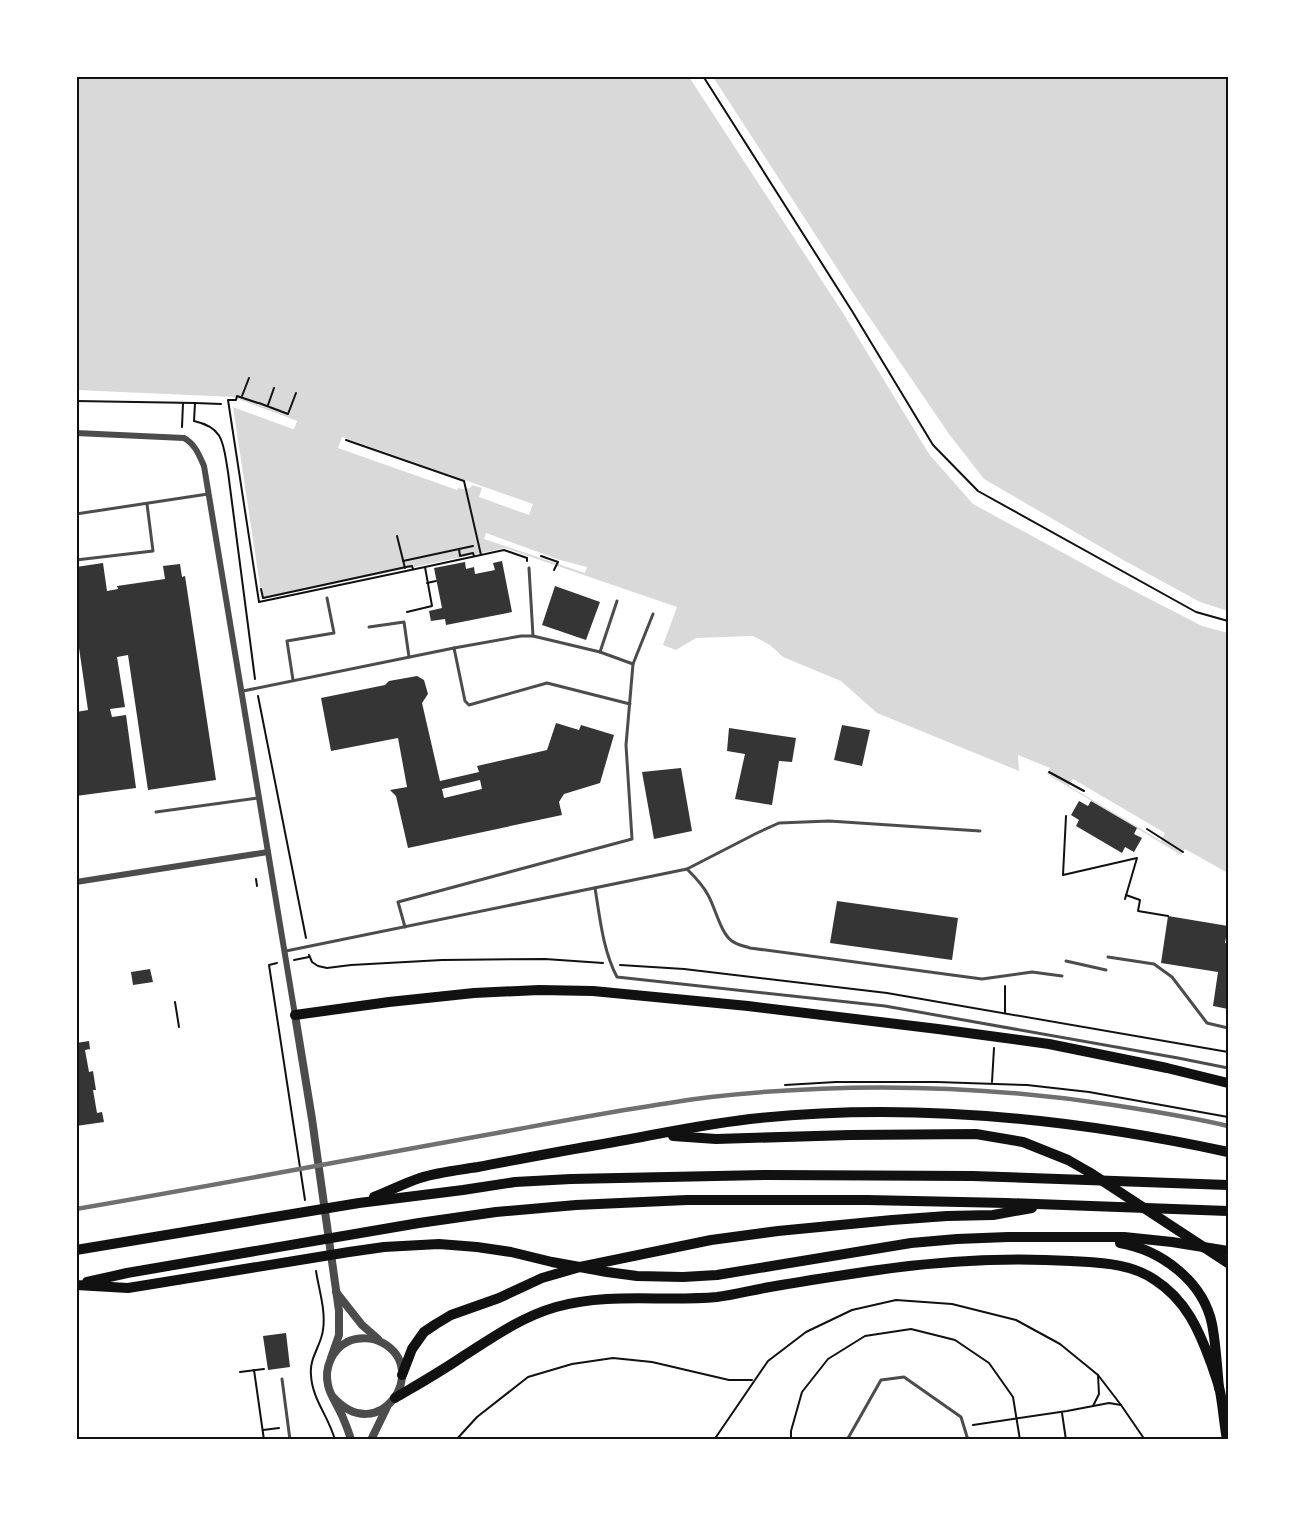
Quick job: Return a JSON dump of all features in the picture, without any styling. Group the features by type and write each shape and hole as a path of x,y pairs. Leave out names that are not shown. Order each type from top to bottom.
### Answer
{"highway":[{"path":"295,1015 474,993 539,990 593,991 748,1006 994,1037 1061,1047 1167,1068 1228,1083"},
{"path":"359,1203 422,1178 530,1156 660,1135 709,1124 818,1114 948,1114 1018,1118 1133,1133 1228,1152"},
{"path":"660,1135 716,1139 967,1134 1023,1142 1068,1160 1089,1172 1228,1263"},
{"path":"76,1250 359,1203 463,1191 515,1182 630,1177 768,1175 962,1176 1228,1185"},
{"path":"76,1285 128,1273 419,1223 495,1212 565,1206 766,1199 1050,1204 1228,1211"},
{"path":"402,1375 412,1349 424,1332 451,1315 499,1298 542,1278 580,1267 711,1240 778,1231 925,1218 993,1215 1050,1204"},
{"path":"76,1285 128,1288 384,1247 439,1244 511,1252 607,1272 637,1276 683,1277 717,1275 922,1242 957,1239 1124,1237 1228,1251"},
{"path":"1069,1238 1115,1242 1155,1255 1179,1272 1200,1297 1206,1305 1212,1323 1227,1440"},
{"path":"395,1398 530,1316 584,1300 718,1297 884,1269 935,1262 988,1259 1116,1264 1135,1269 1153,1278 1179,1299 1191,1316 1203,1340 1219,1388"}],"street":[{"path":"76,433 184,438 195,447 204,466 312,1119 339,1311 339,1335 327,1371 327,1384 344,1418 351,1440"},
{"path":"76,882 268,852"},
{"path":"335,1291 362,1325 393,1351 400,1362 401,1387 387,1407 371,1440"},
{"path":"331,1358 338,1348 360,1338 372,1338 383,1343"},
{"path":"333,1397 351,1412 363,1414 387,1407"}],"lane":[{"path":"76,514 208,494"},
{"path":"76,560 153,551 147,504"},
{"path":"529,568 533,636"},
{"path":"293,681 287,641 334,633 327,598"},
{"path":"600,652 617,601"},
{"path":"405,927 398,902 632,839 626,745 633,664 653,614"},
{"path":"369,627 404,622 409,657"},
{"path":"241,691 521,636 533,636 600,652 633,664"},
{"path":"454,648 465,701 469,705 547,683 630,704"},
{"path":"156,812 259,798"},
{"path":"284,951 687,869 779,823 829,821 980,831"},
{"path":"687,869 707,892 723,932 732,941 750,948 982,979 1032,972 1062,976"},
{"path":"596,888 610,964 617,977 885,1006 1228,1068"},
{"path":"1108,957 1155,964 1172,977 1207,1023 1228,1028"},
{"path":"1066,961 1106,970"},
{"path":"847,1440 881,1380 904,1377 961,1417 968,1440"},
{"path":"282,1379 290,1440"}],"path":[{"path":"703,76 852,311 933,445 978,490 1196,612 1228,621"},
{"path":"249,378 242,396 288,414 296,393"},
{"path":"267,406 274,388"},
{"path":"258,402 237,396 236,400 228,400 260,602 504,550 527,558 529,568"},
{"path":"76,401 221,404"},
{"path":"181,433 183,402"},
{"path":"195,403 194,421 210,426 222,439 256,681"},
{"path":"346,440 464,481 481,555"},
{"path":"397,536 405,567"},
{"path":"403,561 473,546"},
{"path":"459,549 460,556 473,553 474,556"},
{"path":"541,556 558,562 554,570"},
{"path":"261,589 263,598 405,567 412,566 412,569"},
{"path":"407,612 432,606 425,567"},
{"path":"427,582 436,581"},
{"path":"259,701 306,938"},
{"path":"1048,772 1084,791"},
{"path":"1066,816 1063,875 1137,858 1125,899"},
{"path":"1147,829 1183,852"},
{"path":"256,879 257,886"},
{"path":"1126,895 1140,900 1138,911 1168,916"},
{"path":"272,964 269,965 293,1122"},
{"path":"1005,993 1005,1013"},
{"path":"175,1002 179,1027"},
{"path":"992,1083 994,1037"},
{"path":"785,1085 836,1082 1027,1085 1089,1092 1228,1117"},
{"path":"714,1440 768,1361 806,1332 852,1310 896,1300 952,1304 1016,1320 1060,1344 1098,1375 1122,1405 1145,1440"},
{"path":"456,1440 477,1417 528,1377 572,1364 613,1358 652,1362 729,1380 754,1380"},
{"path":"240,1372 264,1369"},
{"path":"254,1370 266,1440 279,1438 279,1440"},
{"path":"1093,1406 1099,1394 1098,1375"},
{"path":"964,1426 1108,1403 1122,1405"},
{"path":"1062,1412 1066,1440"},
{"path":"263,1430 278,1428"},
{"path":"1019,1432 1020,1440"}],"shaded area":[{"path":"77,77 1228,77 1228,873 1185,849 1181,855 1047,774 1050,768 1018,755 1019,771 877,713 841,681 783,657 770,645 753,636 696,638 676,650 663,645 677,607 505,548 262,599 233,407 293,429 297,421 233,397 77,390"}],"pier":[{"path":"689,77 713,77 859,302 949,434 984,479 1200,602 1228,611 1228,633 1202,626 973,504 929,454 843,313"},
{"path":"231,397 297,421 294,429 233,407 232,404 292,425 293,422 231,400"},
{"path":"342,437 533,504 529,515 479,497 482,488 472,485 470,488 458,488 457,490 338,448"},
{"path":"486,533 560,560 587,567 585,573 484,539"},
{"path":"1073,779 1165,833 1161,841 1069,786"}],"building":[{"path":"502,561 512,612 446,625 445,619 431,621 429,611 442,608 434,568 465,562 466,569 474,567 475,574 495,570 493,563"},
{"path":"103,563 107,591 118,589 117,586 165,579 163,566 180,564 182,577 185,576 216,780 148,790 128,655 117,657 125,707 110,709 112,717 126,715 136,788 76,796 76,712 88,710 76,627 76,567"},
{"path":"555,586 600,602 586,640 542,625"},
{"path":"417,676 424,680 428,694 422,703 440,781 479,772 477,766 547,750 556,723 579,730 581,725 614,735 600,783 564,794 559,802 562,815 408,848 396,796 390,790 407,787 398,738 331,751 321,698 385,685 389,681","holes":["480,780 482,789 444,798 442,789"]},
{"path":"842,725 870,730 862,766 834,760"},
{"path":"729,728 796,738 792,762 779,761 772,805 735,799 745,754 727,751"},
{"path":"681,768 692,831 654,839 642,772"},
{"path":"1079,801 1088,806 1091,801 1137,828 1134,834 1142,838 1134,852 1125,847 1122,853 1076,826 1079,820 1071,815"},
{"path":"837,901 958,918 952,960 830,943"},
{"path":"1168,916 1228,926 1225,943 1228,944 1228,1009 1213,1006 1218,972 1161,963"},
{"path":"150,969 153,982 133,985 131,972"},
{"path":"89,1041 90,1049 85,1050 89,1072 93,1071 96,1090 93,1090 97,1113 102,1112 104,1122 76,1126 76,1043"},
{"path":"286,1333 290,1367 268,1370 263,1336"}],"railway":[{"path":"76,1209 630,1109 761,1092 912,1088 1013,1093 1113,1105 1228,1126"}]}
